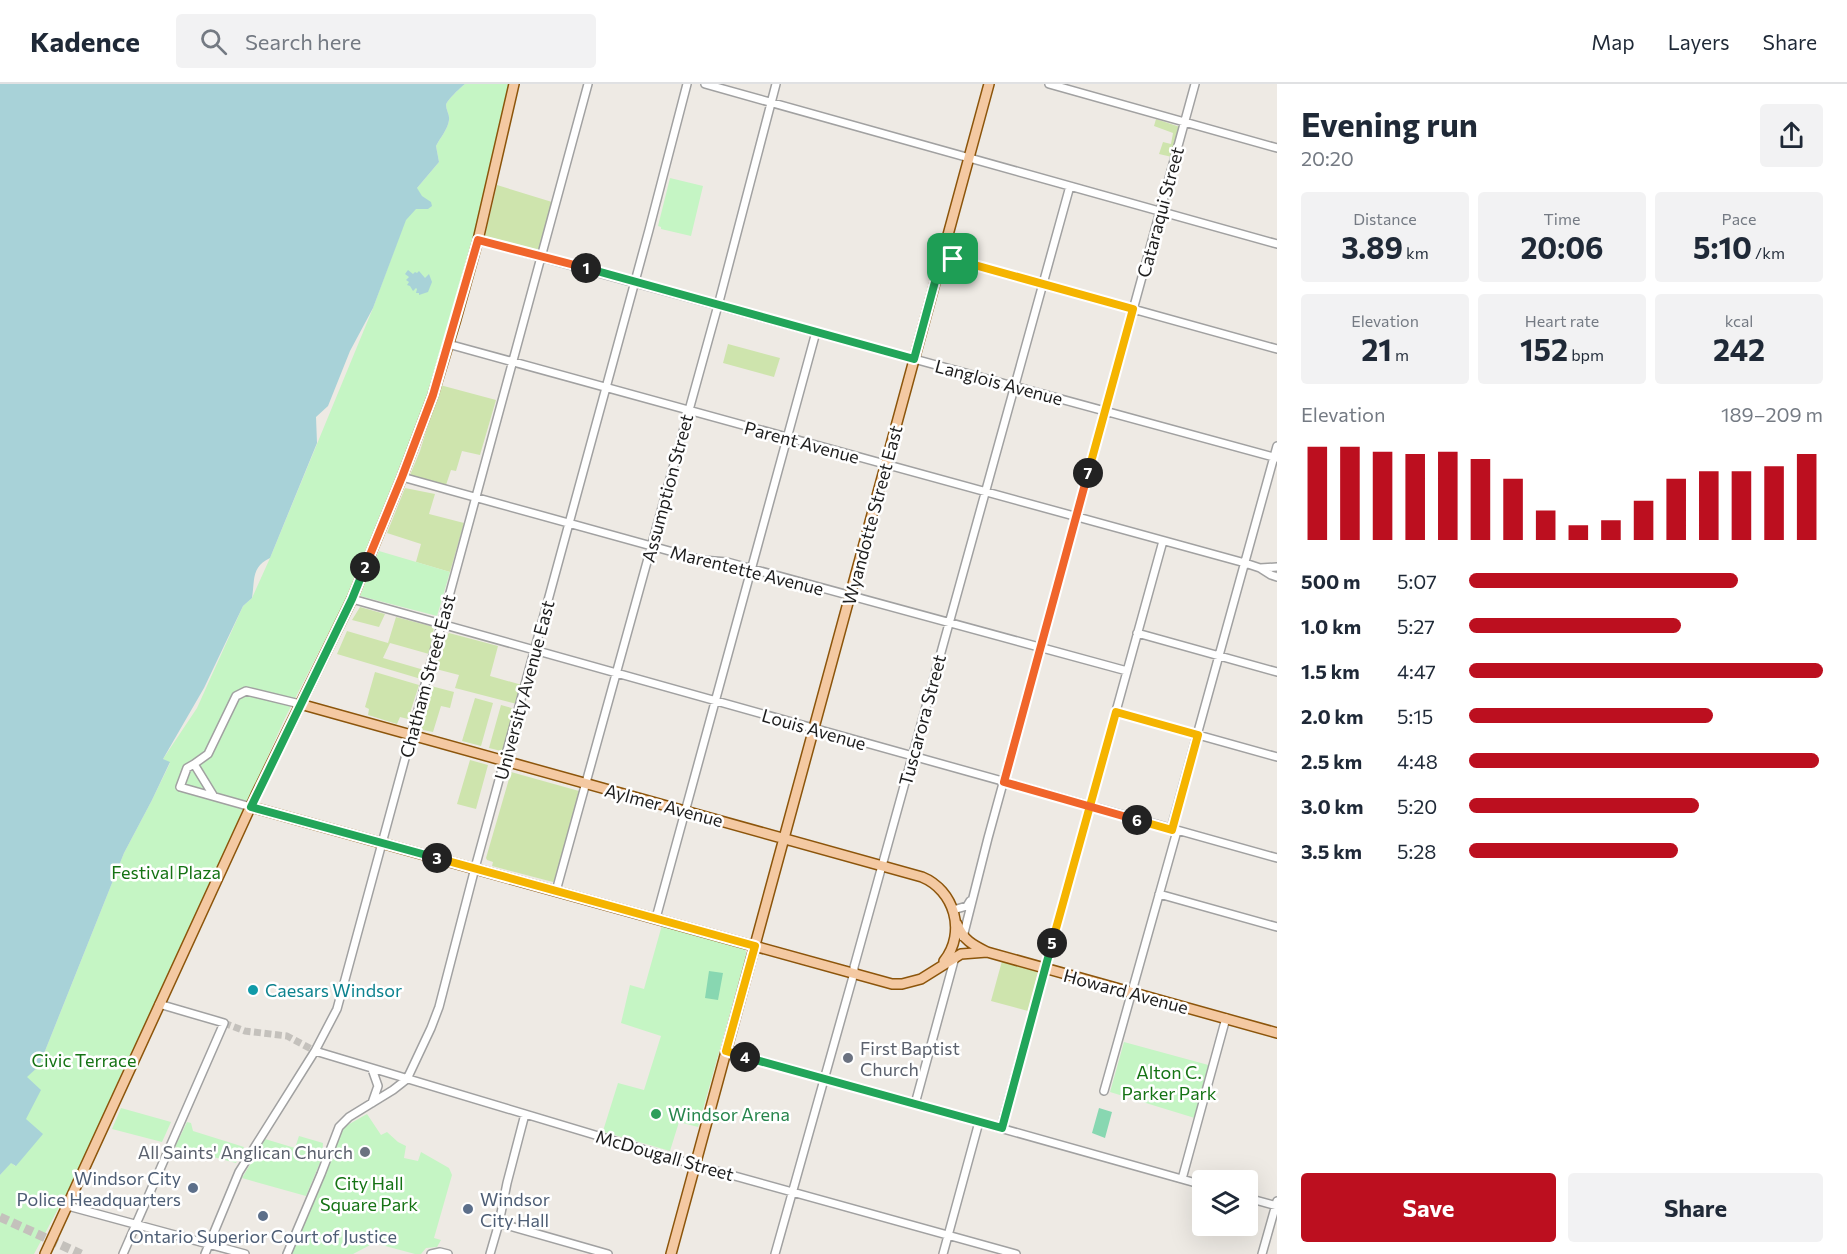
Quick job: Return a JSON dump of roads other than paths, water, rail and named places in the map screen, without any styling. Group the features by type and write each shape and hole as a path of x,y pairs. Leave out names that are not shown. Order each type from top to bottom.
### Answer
{"main road":[{"path":"45,1254 251,807 352,599 402,477 433,395 478,240 514,84"},
{"name":"Wyandotte Street East","path":"670,1254 989,84"},
{"name":"Aylmer Avenue","path":"300,704 922,877 933,882 945,894 954,914"},
{"path":"251,807 892,984 921,979 961,954 987,952"},
{"path":"954,914 963,937"},
{"path":"939,967 954,945 954,914"},
{"name":"Howard Avenue","path":"963,937 987,952 1277,1033"}],"street":[{"name":"Chatham Street East","path":"205,1254 239,1172 315,1051 337,1009 588,84"},
{"name":"University Avenue East","path":"287,1254 339,1127 349,1117 407,1079 439,1007 605,388 636,282 687,84"},
{"path":"705,84 1277,244"},
{"name":"Assumption Street","path":"556,891 776,84"},
{"path":"1049,84 1277,148"},
{"name":"Cataraqui Street","path":"963,937 972,896 1195,84"},
{"name":"Tuscarora Street","path":"775,1254 1070,186"},
{"name":"Langlois Avenue","path":"478,240 1276,457"},
{"path":"942,256 1277,348"},
{"path":"656,918 816,332"},
{"name":"Parent Avenue","path":"448,344 1245,563 1277,577"},
{"path":"1104,1091 1159,894 1198,735 1276,457 1277,446"},
{"name":"Marentette Avenue","path":"402,477 702,560 727,562 1127,671"},
{"path":"1002,1128 1163,541"},
{"name":"Parent Avenue","path":"1260,568 1277,567"},
{"name":"Louis Avenue","path":"352,599 1277,858"},
{"path":"1137,633 1277,672"},
{"path":"251,807 180,787 187,768 208,754 236,696 246,691 300,704"},
{"path":"1116,712 1277,757"},
{"path":"194,764 213,795"},
{"path":"1159,894 1277,927"},
{"path":"954,914 967,906 972,896"},
{"path":"915,1104 955,957"},
{"path":"123,1254 224,1023 159,1004"},
{"path":"1182,1179 1226,1018"},
{"name":"McDougall Street","path":"315,1051 695,1165 1016,1254"},
{"path":"726,1051 1192,1182"},
{"path":"372,1069 378,1086 372,1103"},
{"path":"490,1254 525,1114"},
{"path":"943,1254 979,1122"},
{"path":"1258,1200 1277,1204 1262,1254"},
{"path":"68,1206 245,1254"},
{"path":"499,1223 608,1254"},
{"path":"431,1254 440,1252 448,1254"}],"water":[{"path":"0,84 465,84 446,105 448,123 436,146 439,162 417,188 432,206 428,209 416,209 406,220 373,308 350,351 328,406 316,417 317,443 270,558 257,570 252,598 243,606 204,688 163,759 170,762 124,853 39,1066 27,1077 41,1090 26,1119 43,1134 16,1166 11,1163 0,1175"},
{"path":"408,270 413,274 419,271 425,278 429,274 432,282 428,292 419,295 416,293 416,288 413,291 407,285 409,282 406,280 409,277 405,274"}],"tunnel":[{"path":"224,1023 245,1031 287,1036 315,1051"},
{"path":"0,1217 81,1254"}],"place":[{"name":"Caesars Windsor","path":"253,990"},
{"name":"First Baptist Church","path":"848,1058"},
{"name":"Windsor Arena","path":"656,1114"},
{"name":"All Saints' Anglican Church","path":"365,1152"},
{"name":"Windsor City Police Headquarters","path":"193,1188"},
{"name":"Windsor City Hall","path":"468,1209"},
{"name":"Ontario Superior Court of Justice","path":"263,1216"}],"park label":[{"name":"Festival Plaza","path":"166,872"},
{"name":"Civic Terrace","path":"84,1060"},
{"name":"Alton C. Parker Park","path":"1169,1082"},
{"name":"City Hall Square Park","path":"369,1193"}]}
